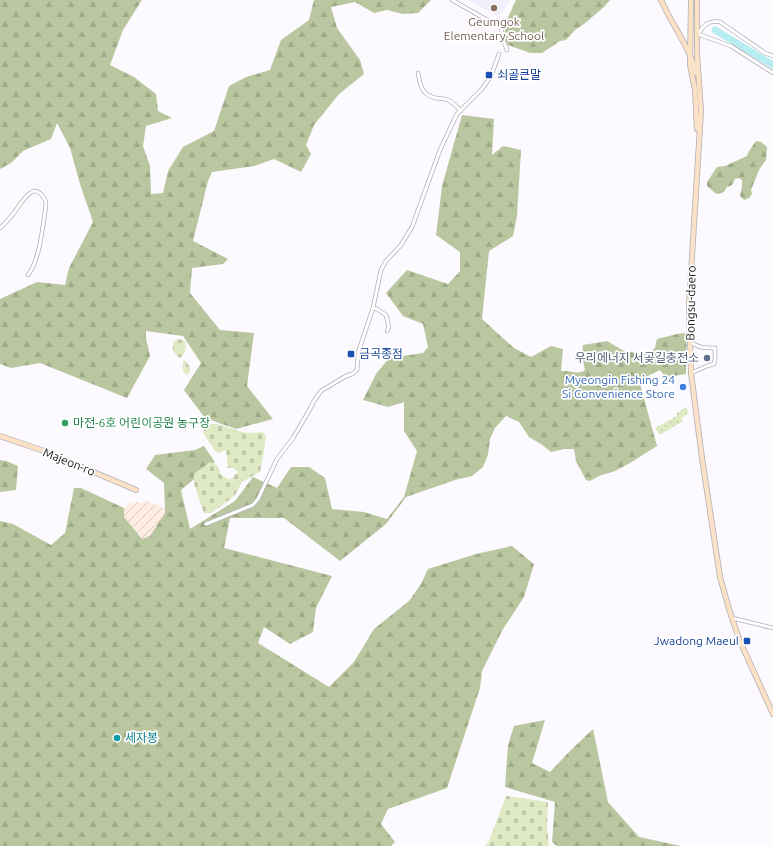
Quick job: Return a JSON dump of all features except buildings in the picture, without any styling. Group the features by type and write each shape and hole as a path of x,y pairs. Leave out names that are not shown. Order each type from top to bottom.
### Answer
{"main road":[{"path":"661,0 690,54 699,83"},
{"path":"691,0 690,69 695,90 699,143"},
{"name":"Bongsu-daero","path":"698,0 697,54 701,111 689,305 691,373 720,577 739,639 773,714"},
{"path":"690,20 695,24 698,22"},
{"name":"Majeon-ro","path":"0,436 44,451 136,490"}],"street":[{"path":"452,0 490,21 502,24 502,37 508,50"},
{"path":"773,56 765,53 718,22 710,22 704,26 698,34 732,46 773,73"},
{"path":"206,524 253,505 258,499 277,459 293,438 321,391 357,370 358,353 373,308 381,270 386,261 401,245 412,227 440,150 457,114 482,89 491,76 499,54"},
{"path":"418,73 420,85 427,94 432,97 449,100 460,110"},
{"path":"0,228 30,193 38,191 44,197 46,205 39,244 34,264 28,275"},
{"path":"373,308 386,315 389,327 387,331"},
{"path":"690,342 697,347 715,348 716,360 714,364 691,373"},
{"path":"732,618 773,628"}],"shaded area":[{"name":"Geumgok Elementary School","path":"467,0 510,0 499,17"},
{"path":"147,501 164,508 165,513 150,536 142,539 124,517 124,508 131,503"}],"green space":[{"path":"0,0 142,0 123,30 110,65 134,77 156,94 158,111 172,118 146,126 143,146 150,166 151,194 163,193 168,171 183,147 214,131 229,86 246,77 270,70 281,40 309,20 314,0 431,0 418,13 403,14 387,10 374,13 355,2 331,7 337,28 360,60 364,74 339,94 314,125 306,145 311,154 301,172 274,159 254,166 212,172 208,181 193,241 228,259 223,264 192,268 190,293 220,330 254,333 247,386 273,419 236,429 205,418 184,390 201,363 183,336 146,331 150,356 127,398 40,363 11,368 0,364 0,299 37,282 65,285 69,268 93,222 70,148 57,123 51,139 23,151 11,163 0,169"},
{"path":"516,0 610,0 604,7 575,30 566,40 560,41 542,53 530,53 508,45 504,36 506,22"},
{"path":"462,115 494,119 492,155 503,146 521,150 517,216 513,236 489,251 482,319 514,348 531,357 551,346 563,349 561,371 579,372 585,370 582,355 583,345 607,341 624,351 643,354 649,353 655,348 657,339 685,333 687,353 686,374 673,376 664,375 660,370 639,380 657,446 615,471 599,476 590,481 586,480 576,461 574,449 564,449 551,452 529,437 519,422 506,416 495,428 490,439 488,455 483,467 472,476 455,480 406,497 386,524 340,561 284,518 230,518 224,548 332,576 316,608 313,632 290,644 264,627 258,643 329,687 354,662 374,629 409,601 421,584 428,569 476,554 512,546 534,564 524,597 503,629 482,671 480,688 447,788 388,809 381,824 395,842 391,846 0,846 0,521 13,524 51,545 65,533 74,488 81,488 124,508 124,517 142,539 150,536 165,513 164,483 146,469 155,455 195,450 204,446 215,462 181,490 190,529 235,501 253,477 277,488 291,467 309,467 325,478 332,509 364,512 387,519 404,497 417,451 404,431 404,402 388,407 363,400 376,374 389,358 423,353 428,347 423,324 403,316 386,293 407,270 448,284 460,271 460,252 436,235 442,186"},
{"path":"756,141 761,142 767,147 766,160 759,170 751,190 752,194 749,198 744,200 740,196 742,180 739,178 735,179 724,192 718,194 707,186 707,182 717,167 725,166 747,156"},
{"path":"177,339 183,340 186,343 185,351 180,358 175,354 173,349 173,344"},
{"path":"184,360 190,368 190,372 187,375 183,369"},
{"path":"686,407 689,413 681,418 683,421 660,435 655,428 677,416 676,414"},
{"path":"205,424 217,424 248,433 262,432 266,436 260,472 242,482 235,495 211,513 204,513 194,484 194,474 210,462 218,466 221,475 230,480 238,472 233,468 228,468 226,450 219,453 215,451 203,433"},
{"path":"0,460 18,466 16,490 0,492"},
{"path":"545,720 532,763 550,772 593,729 608,802 639,837 681,846 557,846 552,842 555,802 505,787 508,745 514,726"},
{"path":"506,796 548,802 547,826 549,846 485,846 489,841"}],"waterway":[{"path":"715,30 773,65"}],"place":[{"name":"Geumgok Elementary School","path":"494,8"},
{"name":"쇠골큰말","path":"489,75"},
{"name":"금곡종점","path":"351,354"},
{"name":"우리에너지 서곶길충전소","path":"707,358"},
{"name":"Myeongin Fishing 24 Si Convenience Store","path":"683,387"},
{"name":"마전-6호 어린이공원 농구장","path":"65,423"},
{"name":"Jwadong Maeul","path":"747,641"},
{"name":"세자봉","path":"117,738"}]}
